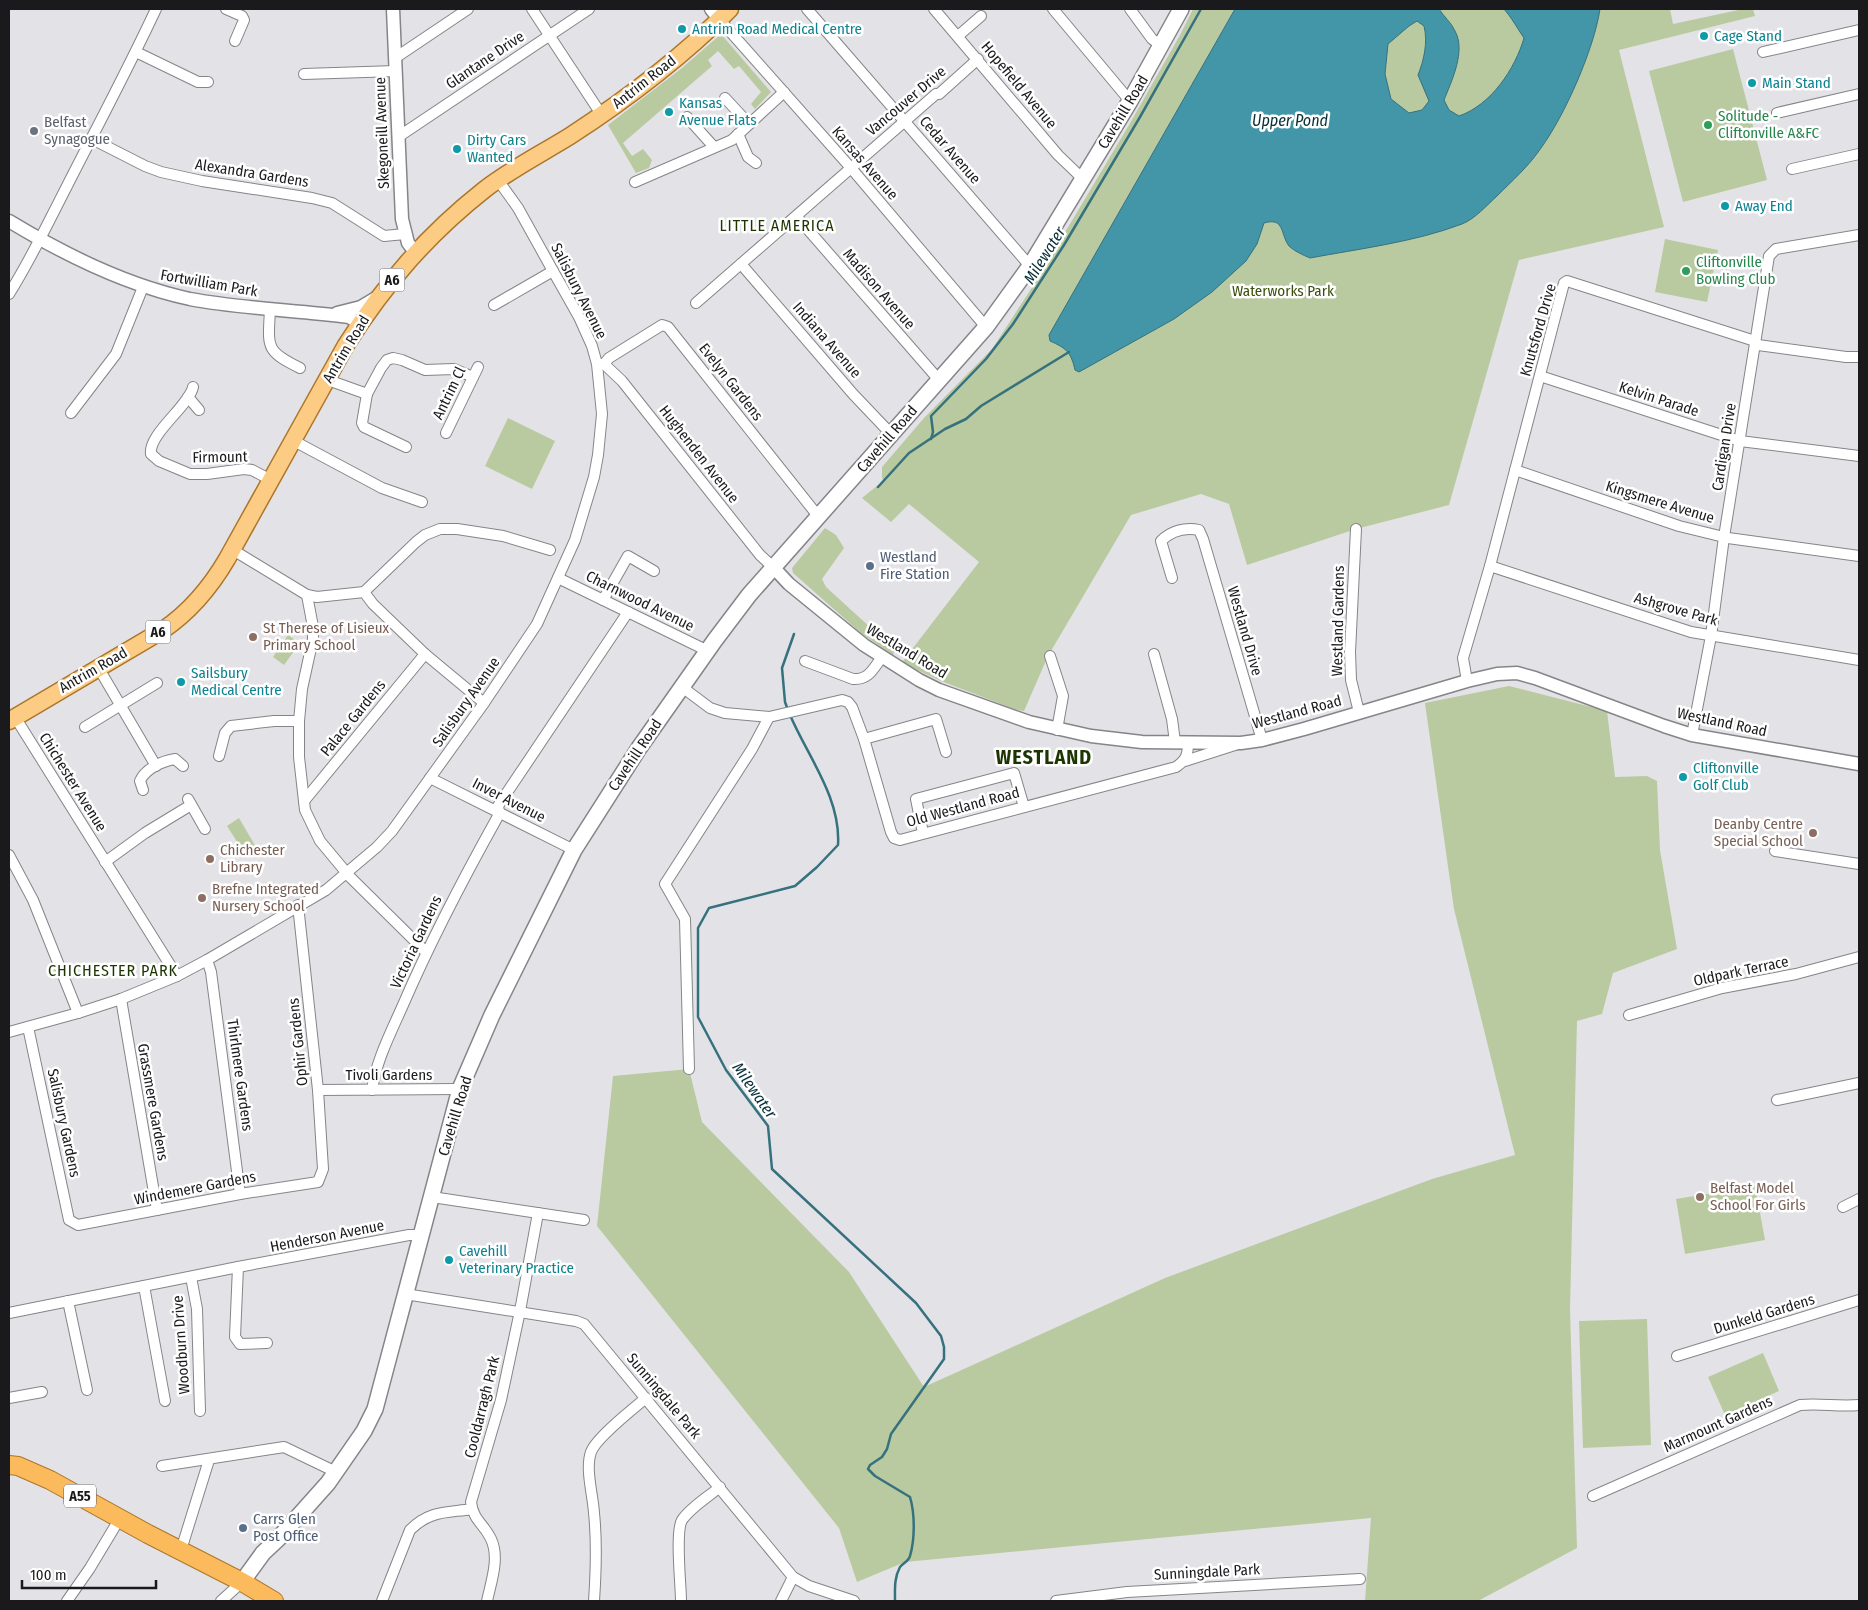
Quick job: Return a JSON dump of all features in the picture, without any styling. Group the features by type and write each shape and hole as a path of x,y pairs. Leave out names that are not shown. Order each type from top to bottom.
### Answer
{"highway":[{"name":"A55","path":"9,1465 18,1466 50,1480 242,1582 274,1601"}],"main road":[{"name":"Cavehill Road","path":"242,1582 264,1553 336,1472 364,1431 375,1409 460,1090 492,1015 574,850 639,748 750,595 986,328 1030,266 1130,101 1181,9"},
{"name":"Antrim Road","path":"12,719 163,630 182,616 209,588 233,550 346,345 379,296 415,252 458,212 498,180 601,114 670,62 720,12"}],"street":[{"path":"9,294 40,240 156,9"},
{"path":"226,9 242,16 244,20 234,41"},
{"name":"Skegoneill Avenue","path":"393,9 401,200 405,234 410,247 415,252"},
{"path":"304,74 396,64 468,9"},
{"path":"532,9 601,114"},
{"name":"Glantane Drive","path":"398,137 588,9"},
{"name":"Cedar Avenue","path":"807,9 1030,266"},
{"name":"Hopefield Avenue","path":"934,9 1058,155 1083,179"},
{"path":"1053,9 1130,101"},
{"path":"1130,9 1152,39 1162,46"},
{"name":"Kansas Avenue","path":"720,12 784,92 986,328"},
{"path":"958,36 981,16"},
{"path":"1763,52 1859,30"},
{"path":"136,52 198,82 208,82"},
{"name":"Vancouver Drive","path":"696,304 978,59"},
{"path":"635,182 732,140 784,92"},
{"path":"1777,112 1859,94"},
{"path":"725,98 749,124"},
{"path":"687,117 714,147"},
{"path":"738,134 748,156 756,163"},
{"name":"Alexandra Gardens","path":"92,139 160,172 332,203 384,236 405,234"},
{"path":"1792,169 1859,154"},
{"name":"Salisbury Avenue","path":"9,1032 78,1014 177,976 326,890 348,873 392,831 484,703 537,624 575,540 594,477 600,444 602,414 600,364 579,317 554,270 518,208 498,180"},
{"name":"Madison Avenue","path":"797,217 939,380"},
{"name":"Fortwilliam Park","path":"9,220 40,240 92,266 143,287 190,298 270,310 349,317 360,324"},
{"name":"Cardigan Drive","path":"1692,735 1711,636 1724,537 1769,256 1776,249 1859,235"},
{"name":"Indiana Avenue","path":"741,264 853,394 892,435"},
{"path":"494,305 554,270"},
{"name":"Knutsford Drive","path":"1467,681 1463,658 1490,566 1564,283 1567,281 1756,341 1758,345 1859,357"},
{"path":"71,413 116,354 143,287"},
{"name":"Fortwilliam Park","path":"330,314 361,307 379,296"},
{"path":"270,310 269,337 271,347 282,359 300,368"},
{"name":"Evelyn Gardens","path":"600,364 650,331 662,325 668,327 818,516"},
{"path":"406,447 364,427 362,423 367,394 387,360 393,358 402,360 425,370 454,369 474,377"},
{"name":"Hughenden Avenue","path":"600,364 622,381 760,555 774,568"},
{"name":"Antrim Cl","path":"446,433 478,367"},
{"name":"Kelvin Parade","path":"1540,376 1740,441 1859,456"},
{"path":"328,380 367,394"},
{"name":"Firmount","path":"193,387 192,393 151,446 151,454 154,458 190,474 207,474 244,469 272,480"},
{"path":"188,397 199,410"},
{"path":"294,441 382,488 422,502"},
{"name":"Kingsmere Avenue","path":"1515,470 1678,526 1724,537 1859,556"},
{"name":"Westland Drive","path":"1172,578 1162,541 1168,534 1189,528 1198,530 1203,539 1262,740"},
{"path":"233,550 307,595 317,597 364,592 416,542 425,535 440,529 457,529 503,536 550,550"},
{"name":"Westland Gardens","path":"1356,529 1350,662 1351,680 1359,712"},
{"path":"603,600 628,556 654,571"},
{"name":"Ashgrove Park","path":"1490,566 1691,632 1859,660"},
{"name":"Westland Road","path":"774,568 789,584 857,640 939,690 1057,730 1130,741 1241,743 1262,740 1467,681 1497,674 1516,673 1535,678 1692,735 1859,764"},
{"name":"Charnwood Avenue","path":"558,578 708,651"},
{"path":"364,592 373,604 425,654 484,703"},
{"path":"307,595 313,627 313,639 302,689 299,722 299,757 305,810 320,841 348,873 426,952"},
{"name":"Victoria Gardens","path":"372,1090 390,1034 426,952 499,812 498,806 628,612"},
{"name":"Palace Gardens","path":"304,801 425,654"},
{"path":"1154,654 1172,719 1175,742"},
{"path":"1050,656 1063,696 1057,730"},
{"path":"805,661 853,679 861,680 868,676 882,657"},
{"path":"98,667 156,766"},
{"path":"85,727 157,683"},
{"name":"Old Westland Road","path":"682,687 710,708 725,713 769,717 842,700 848,702 852,707 864,739 894,838 900,840 1176,767 1185,761 1241,743"},
{"path":"689,1069 684,919 665,884 752,749 769,717"},
{"name":"Chichester Avenue","path":"12,719 177,976"},
{"path":"864,739 936,720 946,752"},
{"path":"219,756 225,733 231,726 274,721 299,722"},
{"path":"1185,761 1188,753 1188,742"},
{"path":"143,790 140,781 142,775 166,760 174,759 183,766"},
{"path":"923,834 916,799 942,792 1014,773 1024,807"},
{"name":"Inver Avenue","path":"430,778 574,850"},
{"path":"105,862 189,802 205,829"},
{"path":"1775,851 1859,864"},
{"path":"9,855 33,900 78,1014"},
{"name":"Ophir Gardens","path":"298,905 318,1090 323,1169 320,1176"},
{"name":"Oldpark Terrace","path":"1629,1015 1722,988 1796,974 1859,957"},
{"name":"Thirlmere Gardens","path":"207,960 211,972 240,1194"},
{"name":"Grassmere Gardens","path":"121,999 157,1210"},
{"name":"Salisbury Gardens","path":"28,1027 69,1220 73,1223"},
{"path":"1777,1100 1859,1083"},
{"name":"Tivoli Gardens","path":"318,1090 460,1090"},
{"name":"Windemere Gardens","path":"73,1223 78,1225 240,1194 318,1182 320,1176"},
{"path":"432,1197 584,1220"},
{"path":"1843,1208 1859,1200"},
{"name":"Cooldarragh Park","path":"472,1508 471,1502 501,1400 538,1213"},
{"name":"Henderson Avenue","path":"9,1313 238,1267 409,1235 422,1235"},
{"path":"238,1267 235,1336 240,1344 267,1343"},
{"name":"Woodburn Drive","path":"190,1277 197,1309 200,1411"},
{"path":"144,1286 165,1401"},
{"name":"Sunningdale Park","path":"405,1294 520,1311 584,1324 793,1577 809,1586 854,1601"},
{"name":"Dunkeld Gardens","path":"1677,1356 1859,1300"},
{"path":"68,1301 87,1390"},
{"path":"9,1398 42,1392"},
{"path":"594,1601 596,1562 594,1513 589,1480 591,1451 607,1432 646,1398"},
{"name":"Marmount Gardens","path":"1593,1496 1800,1405 1818,1403 1839,1407 1859,1406"},
{"path":"162,1466 284,1447 336,1472"},
{"path":"181,1550 208,1460"},
{"path":"681,1601 678,1533 681,1521 692,1509 720,1488"},
{"path":"382,1601 410,1530 437,1512 472,1508 474,1516 491,1539 494,1549 494,1567 486,1601"},
{"path":"67,1601 90,1568 120,1518"},
{"path":"781,1601 793,1577"},
{"name":"Sunningdale Park","path":"1056,1601 1128,1592 1360,1579"},
{"path":"221,1601 242,1582"}],"green space":[{"name":"Waterworks Park","path":"1193,9 1670,9 1673,24 1743,9 1753,9 1755,16 1619,50 1664,227 1519,260 1449,505 1356,529 1247,565 1229,504 1201,494 1131,515 1048,656 1024,711 1014,709 941,681 904,664 903,661 979,562 909,504 891,522 862,498 883,481 882,467 924,418 992,349 1033,286 1129,125"},
{"path":"721,34 771,92 755,109 751,104 761,92 739,66 734,69 718,51 708,60 712,66 623,143 632,156 643,149 652,160 649,168 636,173 608,125 682,68"},
{"name":"Solitude - Cliftonville A&FC","path":"1733,49 1767,180 1683,202 1649,71"},
{"name":"Cliftonville Bowling Club","path":"1665,239 1718,250 1707,302 1655,292"},
{"path":"508,418 555,441 532,489 485,466"},
{"path":"825,528 836,535 844,548 822,579 826,587 895,650 893,655 861,633 793,573 792,568"},
{"path":"288,635 300,643 284,665 273,657"},
{"name":"Cliftonville Golf Club","path":"1509,686 1607,711 1615,777 1647,776 1657,781 1660,850 1677,949 1613,973 1602,1014 1577,1021 1570,1309 1577,1548 1478,1601 1365,1601 1371,1518 905,1562 857,1582 839,1528 597,1226 613,1076 689,1069 702,1122 849,1272 924,1387 1165,1278 1432,1179 1515,1155 1454,909 1425,703"},
{"path":"239,818 256,847 245,854 227,826"},
{"path":"1755,1186 1765,1240 1685,1254 1676,1199"},
{"path":"1647,1319 1651,1445 1583,1448 1579,1321"},
{"path":"1763,1353 1779,1391 1725,1415 1708,1377"}],"water":[{"name":"Upper Pond","path":"1235,9 1439,9 1453,28 1458,39 1457,66 1444,100 1449,110 1459,116 1471,111 1491,95 1515,62 1524,38 1504,9 1600,9 1592,43 1560,118 1536,155 1520,173 1481,212 1467,222 1425,236 1310,258 1289,246 1279,224 1276,222 1264,223 1257,244 1246,261 1212,292 1174,319 1079,372 1075,370 1072,359 1067,351 1050,341 1049,335","holes":["1417,21 1424,26 1426,38 1425,51 1418,75 1429,101 1422,110 1409,113 1391,99 1385,74 1388,44"]}],"waterway":[{"name":"Milewater","path":"931,439 933,432 931,416 986,359 1013,324 1064,245 1201,9"},
{"path":"878,487 909,453 945,429 966,419 981,406 1069,352"},
{"name":"Milewater","path":"788,710 785,702 782,668 794,634"},
{"name":"Milewater","path":"790,715 829,794 838,828 838,845 795,886 709,908 698,928 698,1017 726,1070 768,1126 772,1169 916,1303 941,1336 944,1347 944,1359 891,1434 887,1449 882,1457 870,1465 868,1469 875,1476 910,1497 912,1504 914,1526 912,1549 909,1558 900,1567 897,1575 895,1601"}],"place":[{"name":"Antrim Road Medical Centre","path":"682,29"},
{"name":"Cage Stand","path":"1704,36"},
{"name":"Main Stand","path":"1752,83"},
{"name":"Kansas Avenue Flats","path":"669,112"},
{"name":"Solitude - Cliftonville A&FC","path":"1708,125"},
{"name":"Belfast Synagogue","path":"34,131"},
{"name":"Dirty Cars Wanted","path":"457,149"},
{"name":"Away End","path":"1725,206"},
{"name":"Cliftonville Bowling Club","path":"1686,271"},
{"name":"Westland Fire Station","path":"870,566"},
{"name":"St Therese of Lisieux Primary School","path":"253,637"},
{"name":"Sailsbury Medical Centre","path":"181,682"},
{"name":"Cliftonville Golf Club","path":"1683,777"},
{"name":"Deanby Centre Special School","path":"1813,833"},
{"name":"Chichester Library","path":"210,859"},
{"name":"Brefne Integrated Nursery School","path":"202,898"},
{"name":"Belfast Model School For Girls","path":"1700,1197"},
{"name":"Cavehill Veterinary Practice","path":"449,1260"},
{"name":"Carrs Glen Post Office","path":"243,1528"}],"district":[{"name":"LITTLE AMERICA","path":"777,225"},
{"name":"WESTLAND","path":"1044,757"},
{"name":"CHICHESTER PARK","path":"113,970"}]}
